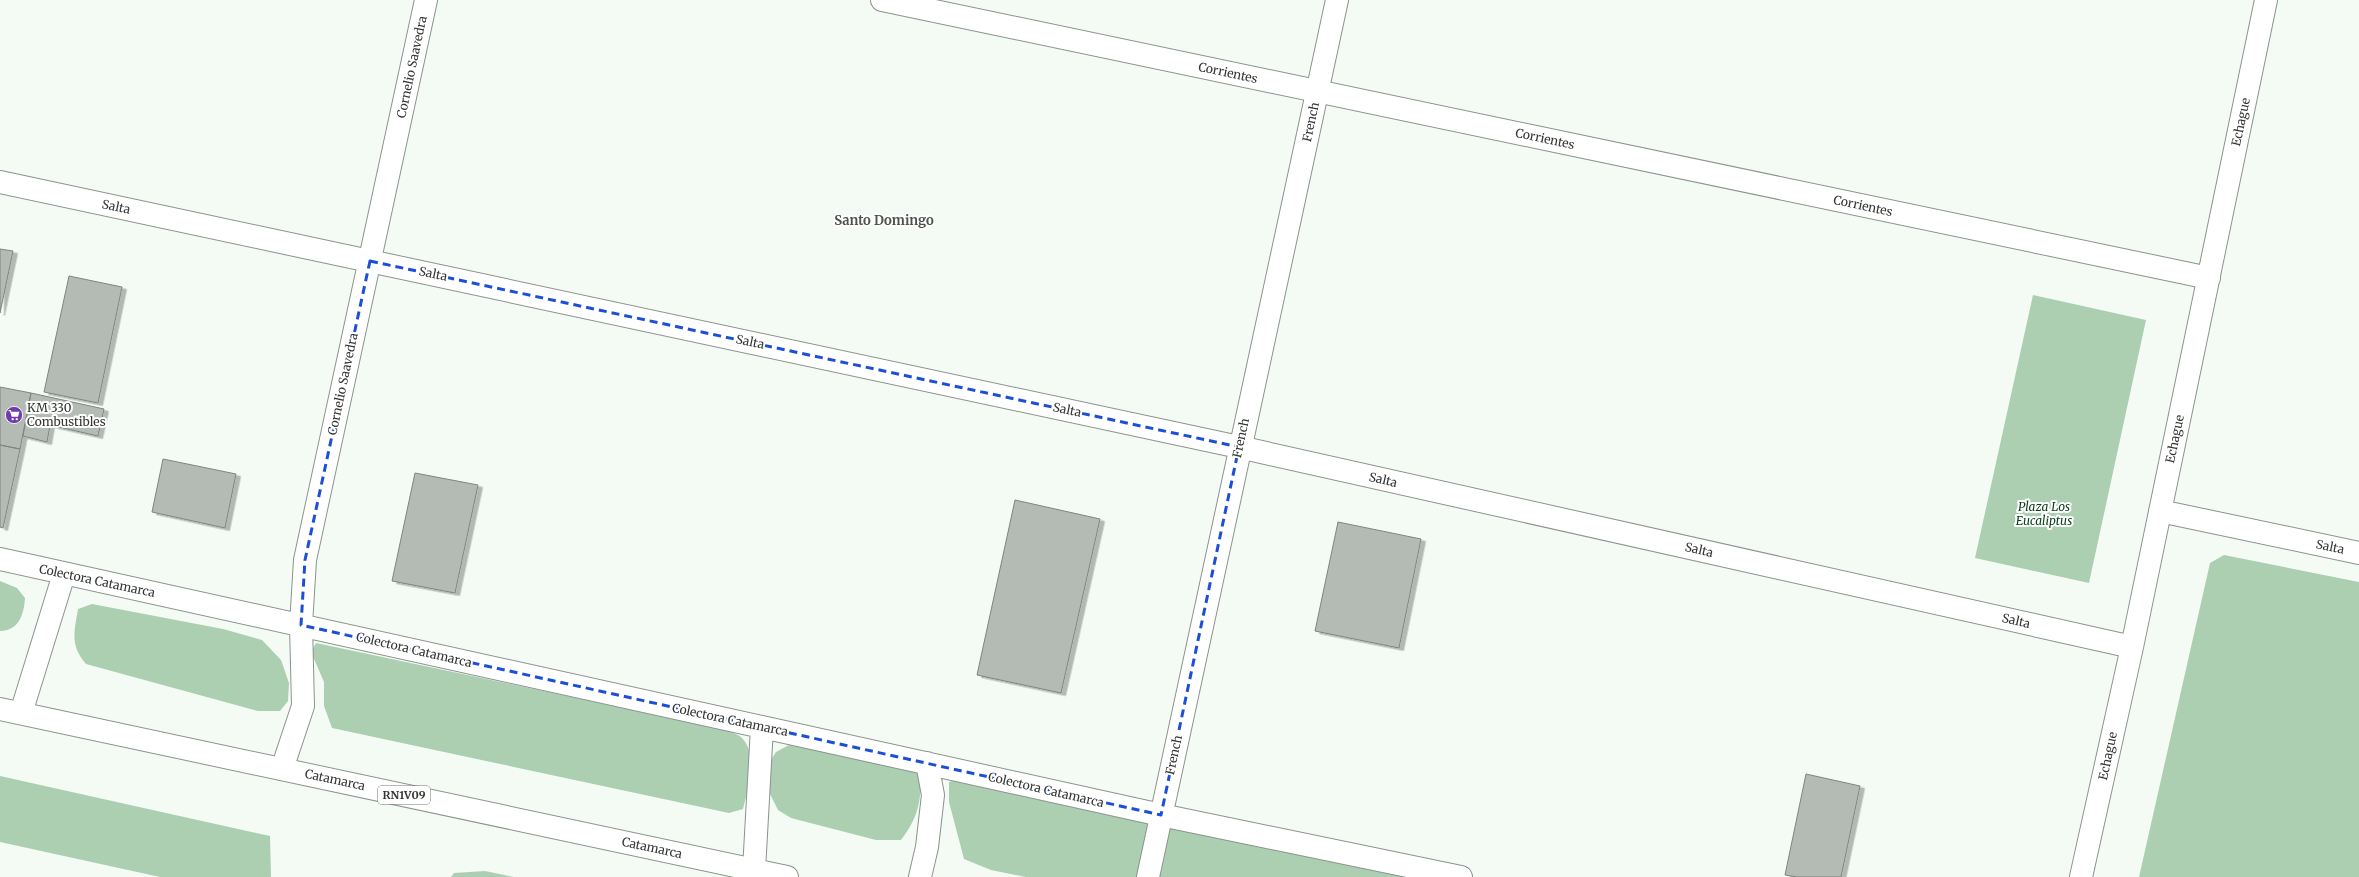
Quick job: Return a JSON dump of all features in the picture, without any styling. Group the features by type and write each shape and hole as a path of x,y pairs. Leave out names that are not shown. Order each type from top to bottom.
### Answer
{"street":[{"name":"Cornelio Saavedra","path":"282,769 303,706 301,625 305,560 426,0"},
{"name":"Corrientes","path":"882,0 2209,278"},
{"name":"French","path":"1148,877 1239,447 1337,0"},
{"name":"Echague","path":"2081,877 2132,647 2266,0"},
{"name":"Salta","path":"0,182 1239,447 2132,647"},
{"name":"Salta","path":"2160,511 2359,553"},
{"name":"Colectora Catamarca","path":"0,560 927,763 1161,816 1461,877"},
{"path":"21,713 64,574"},
{"name":"Catamarca","path":"0,709 787,877"},
{"path":"754,870 762,727"},
{"path":"920,877 927,847 932,795 927,763"}],"highlighted area":[{"path":"370,261 1239,447 1161,815 301,625 305,560"}],"green space":[{"name":"Plaza Los Eucaliptus","path":"2033,295 2146,320 2089,583 1975,558"},
{"path":"2224,555 2359,582 2359,877 2139,877 2210,563"},
{"path":"0,581 17,588 25,598 22,615 16,625 12,628 0,631"},
{"path":"92,604 223,629 262,640 281,660 289,683 288,701 280,711 258,711 86,664 77,651 74,638 78,609"},
{"path":"316,643 718,728 733,733 741,737 750,752 751,772 743,809 729,813 332,728 324,706 324,682 311,652"},
{"path":"789,745 909,768 921,775 919,802 915,817 901,840 876,840 791,818 778,810 769,792 767,766 776,752"},
{"path":"0,776 270,836 271,877 160,877 0,842"},
{"path":"959,779 1415,877 1026,877 991,870 964,859 949,802 949,782"},
{"path":"485,871 514,877 451,877 454,873"}],"building":[{"path":"0,249 13,251 0,313"},
{"path":"69,276 122,287 98,403 44,392"},
{"name":"KM 330 Combustibles","path":"0,387 31,393 20,449 0,445"},
{"path":"31,393 104,409 98,436 50,425 47,442 23,436"},
{"path":"0,445 20,449 3,528 0,527"},
{"path":"163,459 236,474 225,528 152,512"},
{"path":"415,473 478,485 455,593 392,581"},
{"path":"1015,500 1100,519 1061,693 977,675"},
{"path":"1338,522 1421,539 1399,648 1315,631"},
{"path":"1806,774 1860,786 1841,877 1797,877 1785,875"}],"place":[{"name":"KM 330 Combustibles","path":"14,415"}],"district":[{"name":"Santo Domingo","path":"884,220"}]}
